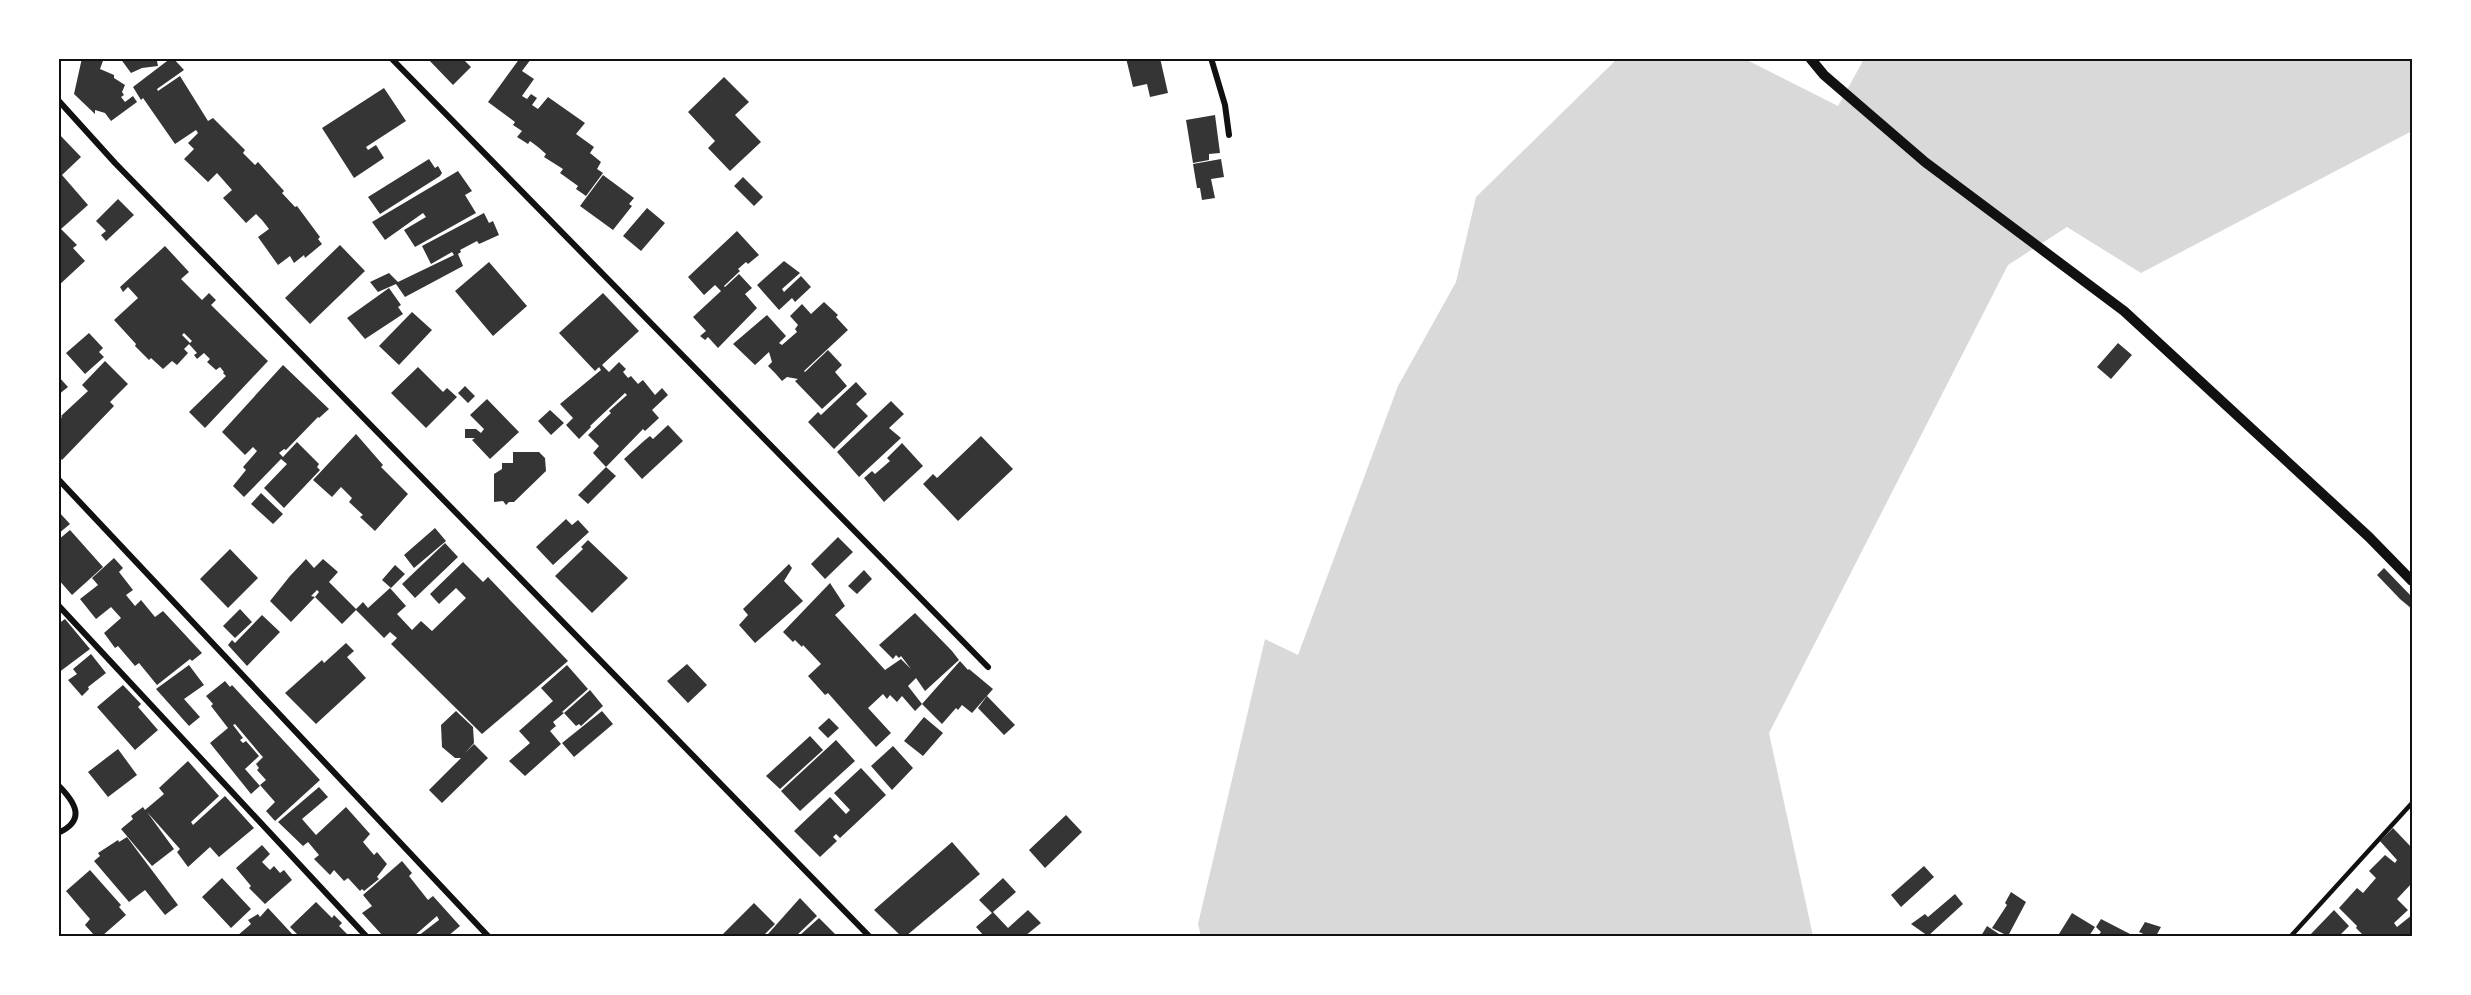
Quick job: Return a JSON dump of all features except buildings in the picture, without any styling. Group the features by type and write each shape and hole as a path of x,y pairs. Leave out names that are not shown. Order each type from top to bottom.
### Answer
{"street":[{"path":"391,58 988,667"},
{"path":"1211,58 1225,105 1229,135"},
{"path":"1810,58 1824,75 1925,162 2060,262 2132,319 2369,537 2412,581"},
{"path":"58,100 115,163 869,936"},
{"path":"58,479 488,936"},
{"path":"58,605 366,936"},
{"path":"58,786 76,806 72,824 58,833"}],"lane":[{"path":"2291,936 2412,803"}],"shaded area":[{"path":"1617,59 1745,59 1838,106 1864,59 2412,59 2412,131 2141,273 2067,227 2008,265 1769,733 1813,936 1201,936 1198,924 1265,639 1298,655 1398,386 1456,282 1476,197"}]}
